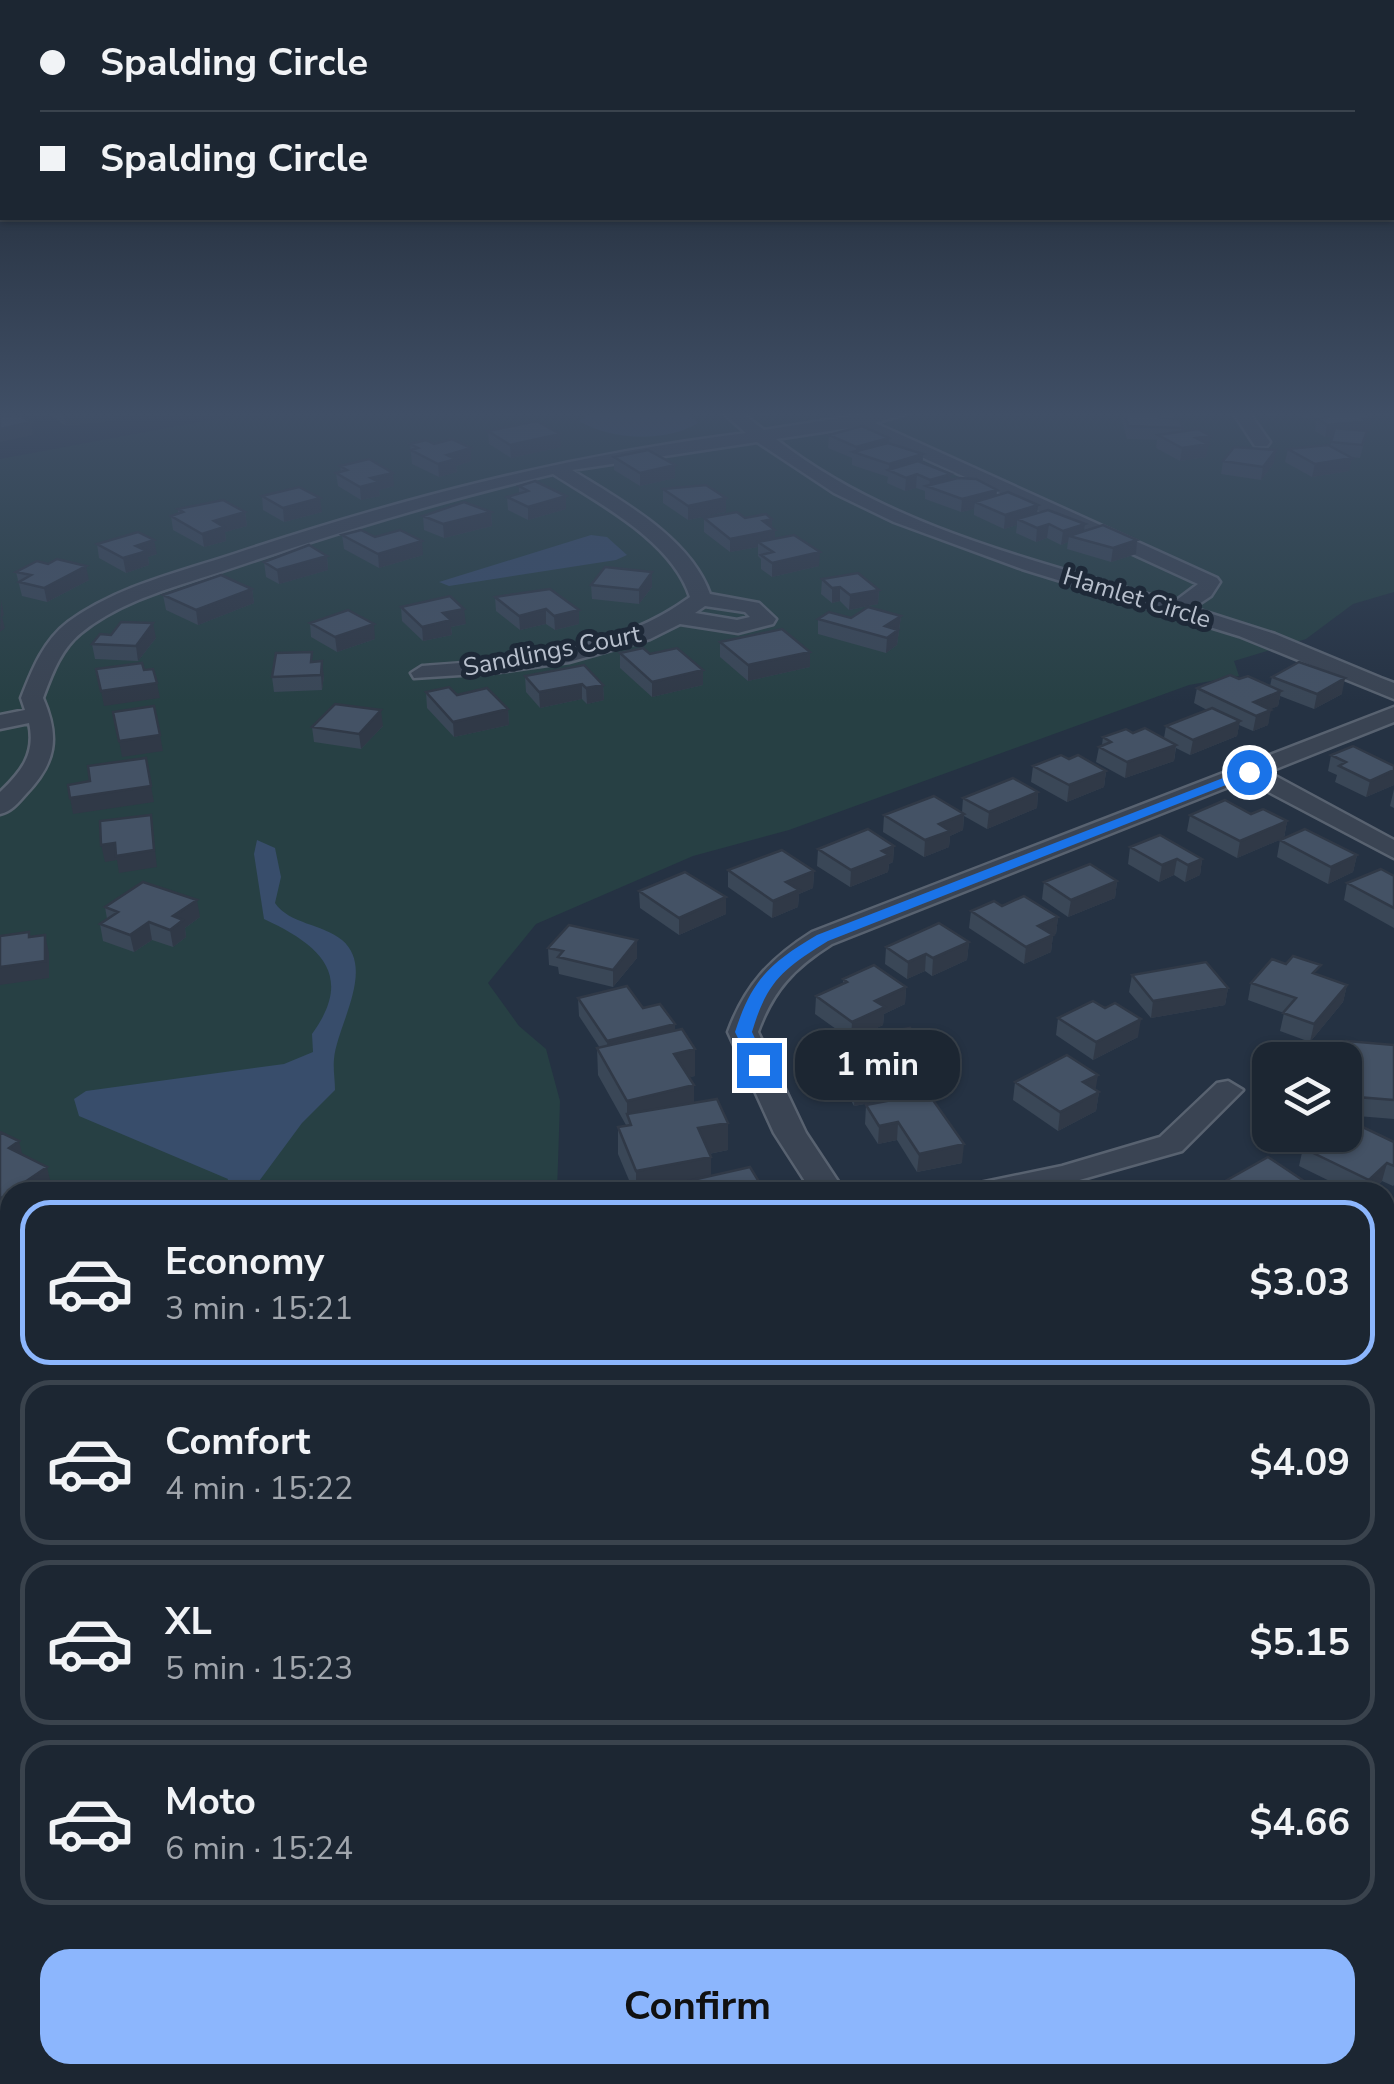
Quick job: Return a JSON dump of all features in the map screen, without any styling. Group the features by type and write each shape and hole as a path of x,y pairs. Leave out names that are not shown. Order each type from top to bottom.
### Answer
{"street":[{"path":"0,806 26,781 45,751 46,730 32,698 49,651 77,624 122,599 410,508"},
{"path":"613,508 685,568 700,588 701,599"},
{"name":"Hamlet Circle","path":"875,508 1313,657 1394,692"},
{"path":"1048,508 1210,582 1204,592 1176,610"},
{"name":"Sandlings Court","path":"422,673 497,667 612,644 660,630 701,599 752,608 765,619 738,627 678,617"},
{"path":"0,722 40,714"},
{"path":"822,1182 790,1132 744,1032 755,995 780,964 822,938 1394,714"},
{"path":"1249,772 1394,850"},
{"path":"1036,1182 1170,1144 1228,1090"}],"green space":[{"path":"0,508 1394,508 1394,592 1353,604 1306,639 1234,661 1239,676 1189,685 789,830 693,856 536,924 488,983 519,1026 546,1049 560,1101 557,1182 0,1182"}],"water":[{"path":"591,535 607,537 627,555 616,560 449,586 439,582"},
{"path":"257,840 275,848 281,877 275,903 289,915 342,940 352,952 355,981 334,1059 335,1090 302,1123 258,1182 227,1182 228,1179 79,1116 74,1099 86,1091 284,1064 313,1052 312,1034 331,995 330,979 315,951 264,919 254,854"}],"building":[{"path":"238,508 245,512 214,521 224,527 202,534 171,516 183,512 178,509"},
{"path":"446,508 491,512 443,524 423,516"},
{"path":"989,508 1027,508 1005,515"},
{"path":"1048,510 1085,524 1063,531 1049,524 1037,528 1017,519"},
{"path":"737,512 745,518 766,514 772,519 763,521 775,530 730,539 704,518"},
{"path":"1103,525 1137,540 1113,548 1069,536"},
{"path":"361,530 375,537 400,530 422,541 378,554 342,535"},
{"path":"138,532 154,540 136,546 147,551 123,558 97,544"},
{"path":"794,535 820,552 772,563 761,555 773,552 758,542"},
{"path":"309,545 327,556 277,570 264,562"},
{"path":"57,559 86,566 44,588 19,582 31,575 16,572 37,561 48,564"},
{"path":"605,567 652,572 639,590 591,585"},
{"path":"858,573 879,590 850,595 822,579"},
{"path":"221,575 252,589 196,610 163,595"},
{"path":"550,589 579,610 554,616 546,609 519,616 495,597"},
{"path":"450,596 464,609 443,613 451,620 422,627 401,607"},
{"path":"868,607 901,616 885,626 898,630 887,638 818,619 829,612 851,618"},
{"path":"348,610 374,624 335,637 310,623"},
{"path":"121,622 153,623 136,646 92,644 100,634 111,635"},
{"path":"782,629 810,652 748,665 720,642"},
{"path":"643,648 650,654 677,648 703,670 652,682 620,653"},
{"path":"312,652 311,662 322,661 321,675 272,677 276,653"},
{"path":"1299,662 1345,678 1317,694 1272,677"},
{"path":"142,663 144,670 153,669 157,683 101,691 96,669"},
{"path":"584,665 603,685 586,688 582,684 539,692 525,676"},
{"path":"1230,675 1239,679 1248,676 1281,691 1254,702 1271,710 1256,716 1197,688"},
{"path":"449,687 457,695 487,688 508,709 453,722 426,692"},
{"path":"335,704 381,710 359,734 312,727"},
{"path":"154,706 160,735 119,741 113,712"},
{"path":"1212,708 1240,721 1193,740 1166,726"},
{"path":"1145,728 1176,745 1127,762 1099,747 1111,742 1103,737 1126,729 1133,733"},
{"path":"1353,746 1394,766 1394,770 1370,781 1339,766 1346,762 1331,755"},
{"path":"1061,755 1069,759 1078,755 1106,771 1069,785 1033,766"},
{"path":"146,758 151,786 70,798 68,785 90,781 88,766"},
{"path":"1013,778 1038,792 989,812 963,798"},
{"path":"934,796 964,814 939,824 950,831 925,840 884,815"},
{"path":"1225,800 1251,814 1263,809 1287,821 1240,841 1190,815"},
{"path":"151,815 154,850 116,856 115,843 101,845 100,821"},
{"path":"868,829 894,846 882,851 889,855 851,870 818,849"},
{"path":"1305,829 1357,855 1331,867 1280,840"},
{"path":"1160,835 1202,859 1188,865 1177,859 1162,865 1130,847"},
{"path":"782,850 814,871 786,882 799,890 773,901 728,870"},
{"path":"1090,864 1117,881 1071,900 1044,882"},
{"path":"1381,869 1394,876 1394,908 1347,883"},
{"path":"685,872 726,897 679,918 639,891"},
{"path":"143,882 197,900 173,916 183,920 170,930 149,922 130,935 100,924 118,912 105,907"},
{"path":"1024,896 1058,917 1038,926 1053,935 1026,947 971,911 994,901 1002,906"},
{"path":"939,923 969,942 933,958 926,954 908,962 886,947"},
{"path":"569,925 637,940 613,970 558,957 563,951 548,948"},
{"path":"29,932 29,937 45,935 45,961 0,967 0,936"},
{"path":"1293,956 1321,965 1313,973 1347,985 1314,1024 1283,1013 1296,998 1251,983 1272,959 1286,964"},
{"path":"1206,962 1228,988 1153,1001 1132,975"},
{"path":"874,965 906,987 875,1001 885,1007 852,1022 816,996 847,982 843,979"},
{"path":"627,986 643,1008 660,1004 675,1024 607,1041 578,998"},
{"path":"1093,1001 1105,1008 1115,1003 1141,1019 1096,1042 1058,1018"},
{"path":"910,1028 940,1072 855,1088 843,1067 862,1063 847,1040"},
{"path":"682,1029 695,1049 674,1054 694,1085 627,1101 597,1048"},
{"path":"1362,1042 1394,1045 1394,1100 1362,1097"},
{"path":"1067,1055 1098,1075 1083,1082 1099,1092 1060,1112 1015,1082"},
{"path":"928,1093 964,1144 919,1154 898,1122 879,1126 866,1105"},
{"path":"717,1099 728,1123 698,1128 711,1157 636,1171 618,1127 631,1125 627,1114"},
{"path":"1362,1127 1394,1142 1394,1166 1387,1163 1369,1180 1311,1152 1362,1152"},
{"path":"0,1132 19,1141 9,1148 47,1167 25,1182 0,1182"},
{"path":"1268,1157 1306,1182 1224,1182"},
{"path":"750,1167 759,1182 684,1182"}],"route":[{"path":"759,1065 744,1032 755,995 780,964 822,938 1249,772"}]}
